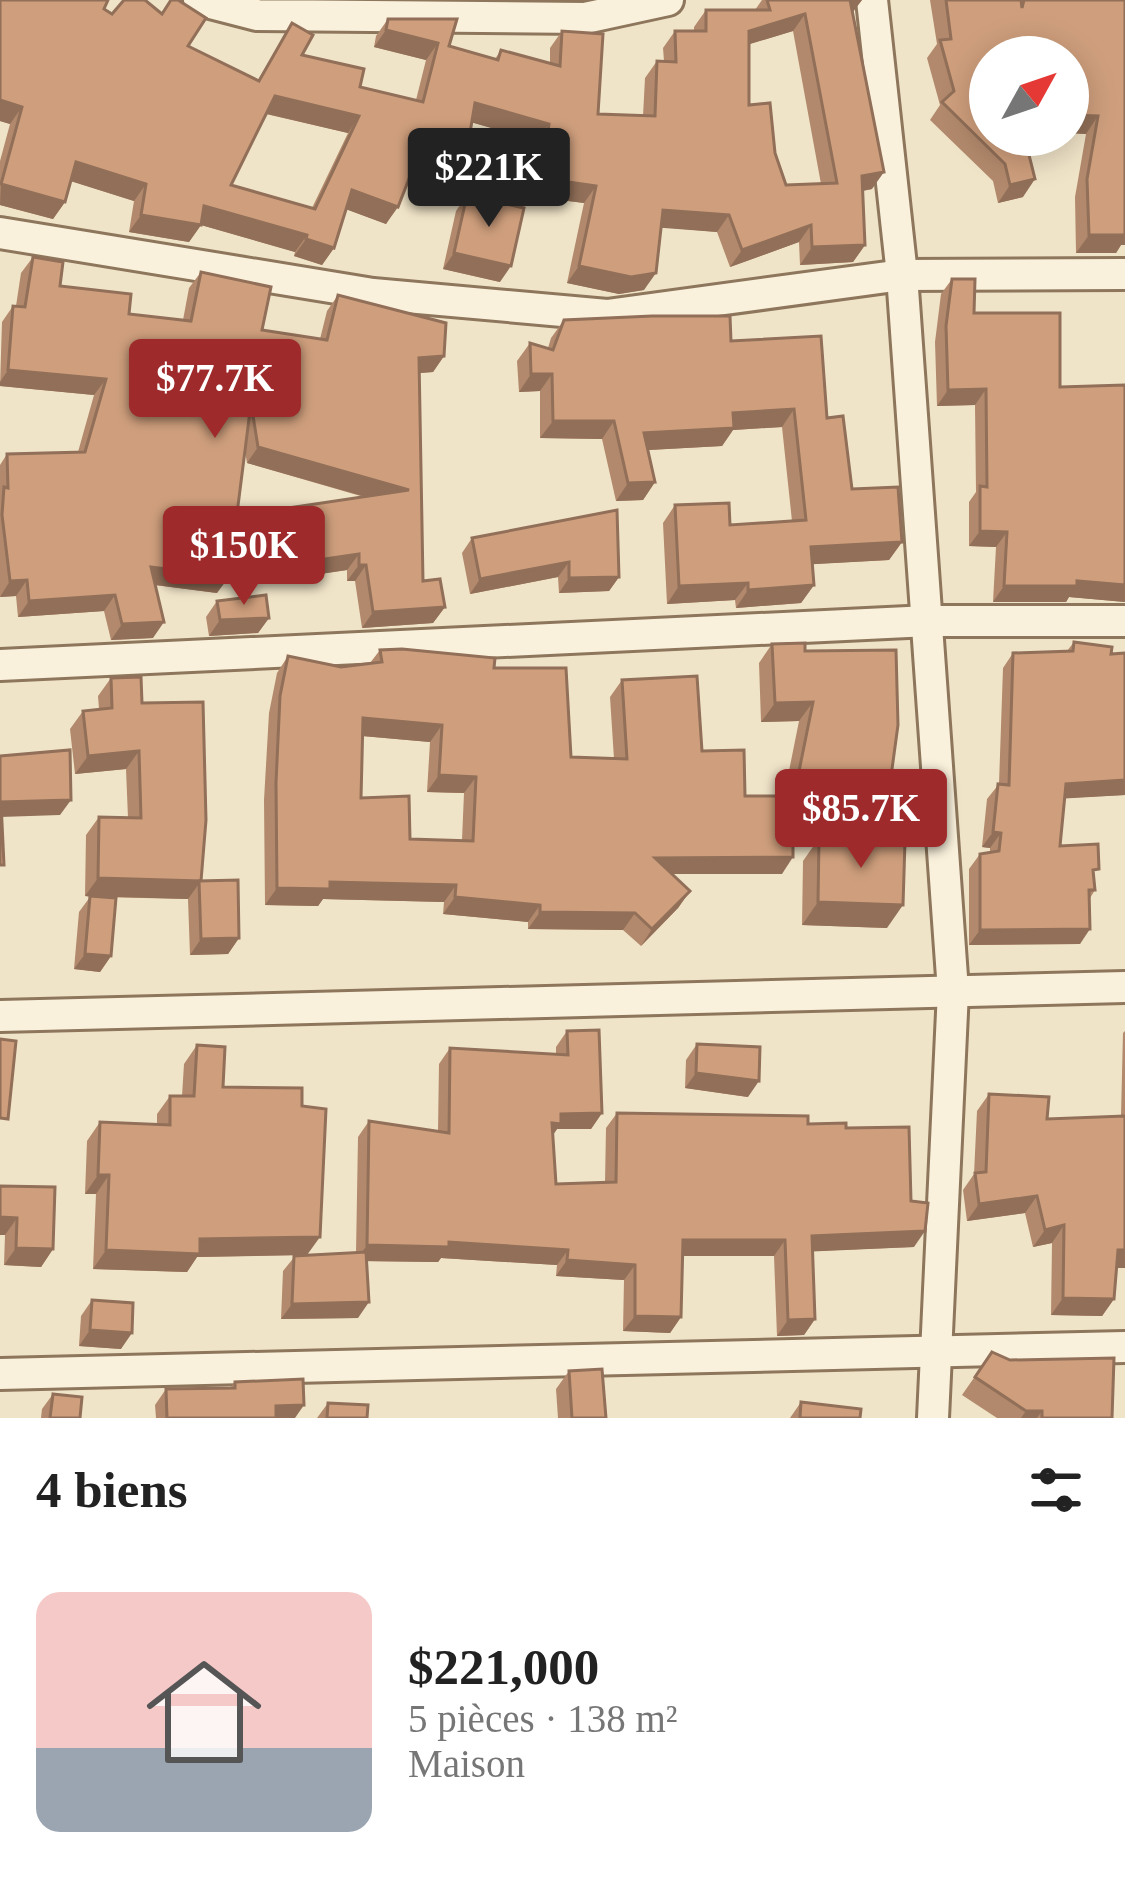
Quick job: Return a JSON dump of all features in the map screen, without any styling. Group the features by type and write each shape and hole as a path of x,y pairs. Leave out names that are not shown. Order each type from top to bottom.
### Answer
{"street":[{"path":"199,0 256,15 585,18 668,0"},
{"path":"872,0 902,275 953,992 933,1418"},
{"path":"0,233 373,294 608,315 902,275 1125,274"},
{"path":"0,665 929,621 1125,621"},
{"path":"0,1016 1125,987"},
{"path":"0,1374 1125,1347"}],"building":[{"path":"0,0 108,0 104,9 112,14 124,0 145,0 162,14 171,0 178,0 206,18 188,46 259,81 292,23 313,35 302,55 364,69 360,87 423,102 438,43 386,30 388,19 457,19 449,46 498,60 501,50 560,66 562,31 603,34 598,114 655,116 657,61 676,62 675,31 706,31 706,10 770,10 767,0 850,0 884,172 862,176 865,245 812,247 811,225 742,250 729,215 663,210 656,273 631,277 579,266 596,186 541,178 549,124 475,103 463,174 414,166 398,207 352,190 334,248 306,239 307,235 204,206 201,225 141,215 146,184 76,162 65,202 1,184 22,107 0,100","holes":["805,14 837,183 786,185 775,153 770,103 749,105 749,31","275,96 359,116 315,209 231,185"]},
{"path":"946,0 1021,0 1022,8 1024,0 1125,0 1125,235 1089,235 1087,179 1098,116 1089,116 1089,36 969,36 969,129 942,102 954,91 940,40 951,39"},
{"path":"997,156 1029,156 1035,179 1010,185 1005,164"},
{"path":"467,195 524,208 511,266 454,253"},
{"path":"33,257 63,262 60,286 131,294 129,314 191,321 201,272 271,287 262,330 327,340 338,295 446,323 444,356 419,358 423,581 440,579 445,607 373,612 366,565 359,565 359,554 277,566 268,511 409,490 258,447 251,403 229,577 151,567 164,622 122,624 115,595 29,601 27,580 10,581 2,515 4,487 8,488 7,454 85,452 106,379 8,370 13,306 25,307"},
{"path":"952,279 975,279 974,313 1060,313 1060,387 1125,385 1125,585 1077,581 1077,586 1004,586 1007,532 980,531 980,486 987,487 986,389 948,390 946,326"},
{"path":"730,316 731,341 821,336 827,418 843,416 852,489 898,487 902,542 811,547 814,585 748,590 748,583 679,586 675,505 729,503 730,525 806,520 794,409 733,413 734,428 644,433 655,482 628,483 614,421 553,421 552,374 531,374 530,343 553,350 564,320"},
{"path":"617,510 619,577 569,578 569,562 480,579 472,538"},
{"path":"266,595 269,618 220,620 217,601"},
{"path":"1074,642 1112,647 1111,654 1125,653 1125,780 1066,784 1060,846 1098,844 1095,890 1089,890 1090,929 980,930 980,854 999,851 1001,833 993,832 998,784 1009,785 1013,653 1073,651"},
{"path":"805,643 805,651 896,650 898,725 889,791 836,784 834,794 796,786 813,702 775,703 772,644"},
{"path":"380,650 495,658 494,668 566,668 571,757 627,759 622,680 697,676 702,751 744,750 745,796 793,796 793,857 655,858 690,891 652,929 635,913 540,912 540,905 455,897 456,885 330,882 330,889 277,888 280,696 288,656 341,667 382,662","holes":["363,718 442,725 439,775 476,777 473,841 410,839 409,796 361,798"]},
{"path":"141,677 142,703 203,702 206,820 201,881 98,878 99,817 141,818 139,751 88,756 83,711 112,708 111,678"},
{"path":"70,750 71,800 1,802 4,865 0,865 0,756"},
{"path":"819,838 905,841 903,905 818,902"},
{"path":"238,880 239,938 201,939 199,881"},
{"path":"90,896 116,898 111,956 85,954"},
{"path":"599,1030 602,1113 561,1114 561,1124 552,1123 556,1184 616,1182 617,1113 808,1116 808,1124 909,1127 911,1201 928,1203 925,1231 812,1236 815,1319 788,1320 785,1240 683,1240 681,1317 635,1316 635,1265 567,1260 568,1250 449,1242 449,1247 367,1245 369,1121 449,1133 450,1048 568,1055 567,1031"},
{"path":"0,1039 16,1041 8,1119 0,1118"},
{"path":"697,1044 760,1047 759,1081 696,1073"},
{"path":"197,1045 225,1047 223,1087 302,1088 302,1106 326,1109 320,1237 200,1239 200,1254 106,1250 109,1175 98,1175 100,1122 170,1125 170,1096 194,1096"},
{"path":"989,1094 1049,1097 1047,1119 1125,1116 1125,1250 1118,1250 1114,1299 1063,1298 1064,1225 1045,1230 1037,1196 979,1204 975,1173 986,1172"},
{"path":"0,1186 55,1187 53,1249 16,1248 17,1218 0,1217"},
{"path":"366,1252 369,1302 292,1304 294,1256"},
{"path":"92,1300 133,1303 132,1333 90,1330"},
{"path":"992,1352 1010,1360 1114,1358 1112,1418 1042,1418 1042,1411 1026,1411 975,1377"},
{"path":"602,1369 606,1418 572,1418 569,1371"},
{"path":"303,1379 304,1405 276,1406 276,1418 167,1418 166,1389 235,1388 235,1382"},
{"path":"53,1394 82,1397 80,1418 50,1418"},
{"path":"801,1402 861,1409 860,1418 800,1418"},
{"path":"328,1403 368,1405 367,1418 327,1418"}]}
